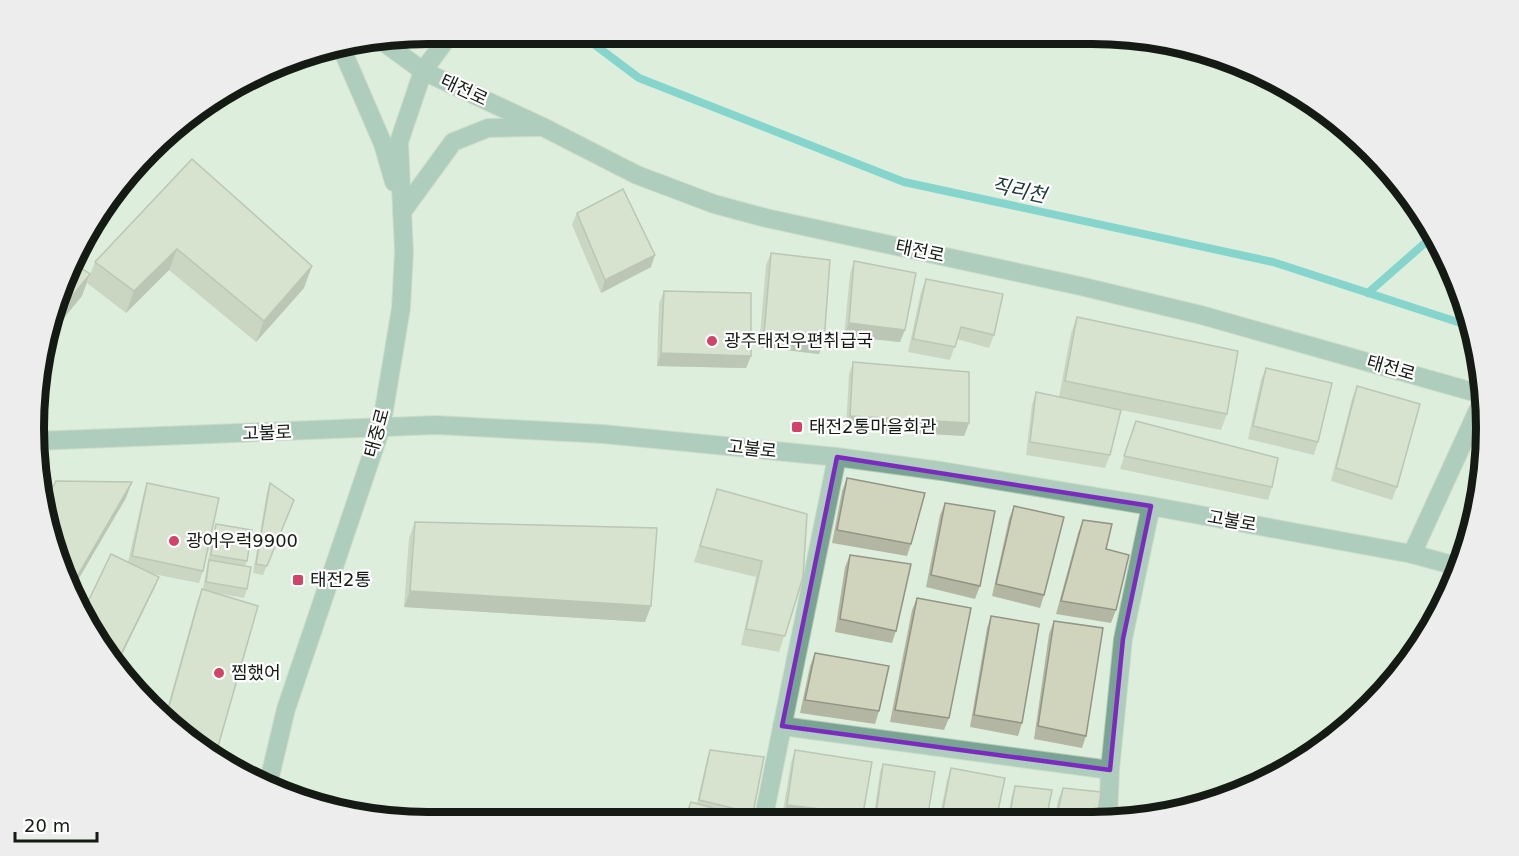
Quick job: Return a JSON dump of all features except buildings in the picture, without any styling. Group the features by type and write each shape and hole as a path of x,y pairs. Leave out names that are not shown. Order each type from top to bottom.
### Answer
{"street":[{"name":"태중로","path":"269,778 286,709 381,428 401,308 405,252 399,142 423,71 443,44"},
{"name":"태전로","path":"388,46 423,71 543,127 637,175 724,207 1201,315 1474,393"},
{"path":"344,53 383,144 402,212"},
{"path":"402,212 453,142 488,128 543,127"},
{"path":"1412,554 1475,416"},
{"name":"고불로","path":"44,441 436,425 603,434 837,457 941,471 1150,506 1412,554 1450,564"},
{"path":"765,812 837,457"},
{"path":"1108,812 1110,770 1123,639 1150,506"},
{"path":"782,726 1110,770"}],"highlighted area":[{"path":"837,457 1151,506 1123,639 1110,770 782,726"}],"waterway":[{"name":"직리천","path":"594,44 639,78 904,182 1273,262 1461,323"},
{"path":"1368,293 1427,241"}],"place":[{"name":"광주태전우편취급국","path":"712,341"},
{"name":"태전2통마을회관","path":"797,427"},
{"name":"광어우럭9900","path":"174,541"},
{"name":"태전2통","path":"298,580"},
{"name":"찜했어","path":"219,673"}]}
